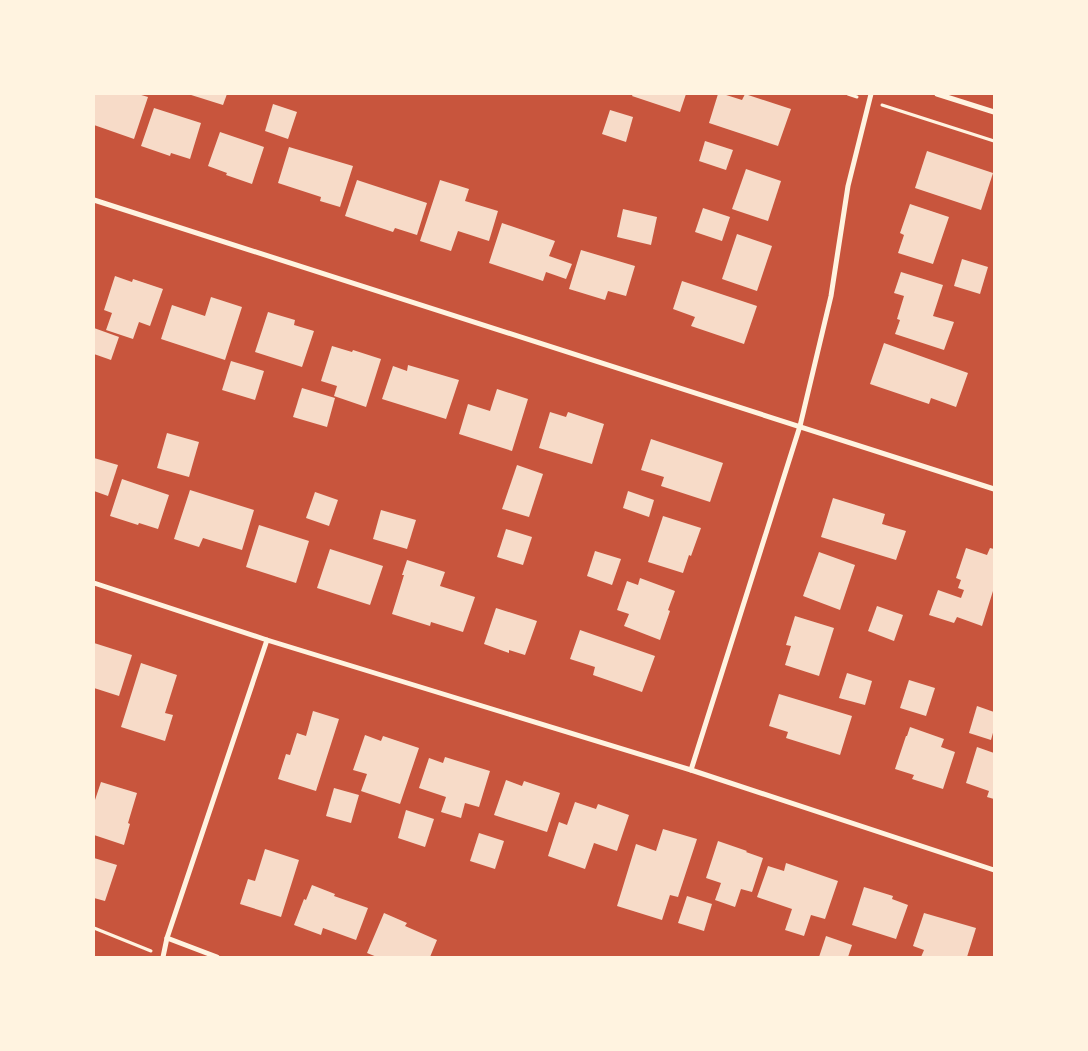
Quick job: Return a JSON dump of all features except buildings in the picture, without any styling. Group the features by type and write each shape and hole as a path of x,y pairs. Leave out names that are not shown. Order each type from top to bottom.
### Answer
{"street":[{"path":"691,770 800,426 832,296 848,186 870,94"},
{"path":"937,94 994,112"},
{"path":"94,200 994,489"},
{"path":"94,583 267,640 691,770 994,870"},
{"path":"163,956 167,938 267,640"},
{"path":"167,938 217,957"}],"path":[{"path":"848,94 994,141"},
{"path":"94,928 163,956"}]}
